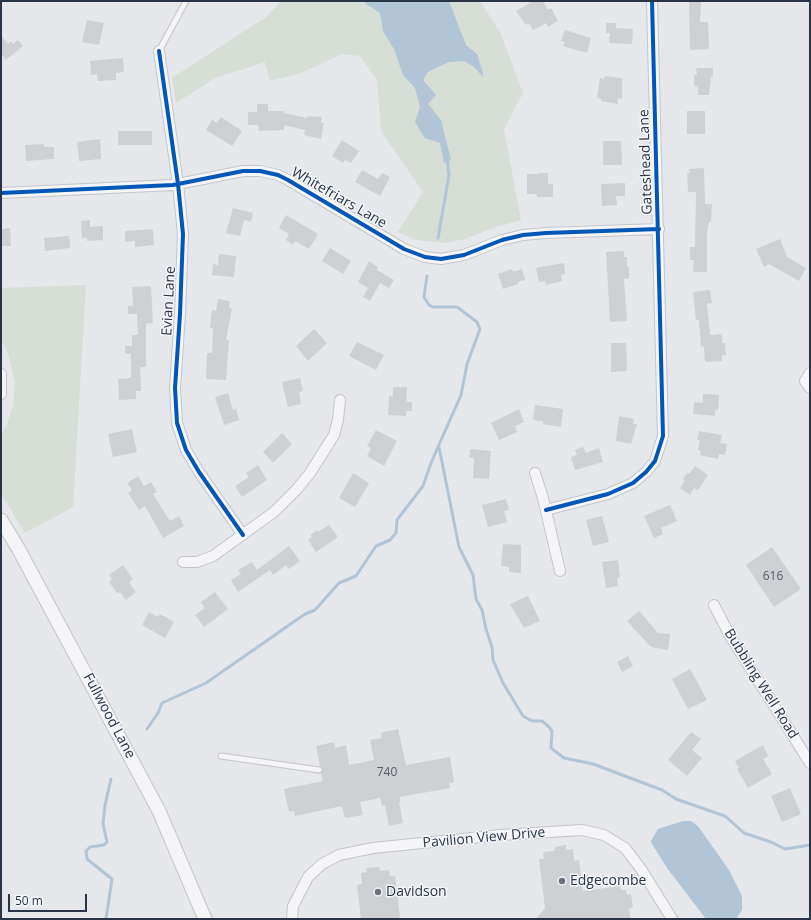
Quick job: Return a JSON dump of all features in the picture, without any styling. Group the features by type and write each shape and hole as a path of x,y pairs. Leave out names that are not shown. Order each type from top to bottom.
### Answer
{"street":[{"name":"Gateshead Lane","path":"546,510 618,491 633,483 646,472 658,455 663,436 664,422 652,1"},
{"name":"Evian Lane","path":"159,51 182,213 183,253 175,388 177,423 186,450 198,472 243,535"},
{"name":"Whitefriars Lane","path":"1,193 147,188 178,184 252,170 278,175 404,249 431,258 448,258 464,255 502,240 546,232 659,229"},
{"path":"810,373 805,381 810,388"},
{"path":"1,374 1,394"},
{"path":"183,562 197,562 206,559 243,535 274,512 310,473 334,434 338,420 340,400"},
{"path":"535,473 546,510 560,571"},
{"name":"Fullwood Lane","path":"1,520 18,548 159,811 205,919"},
{"name":"Bubbling Well Road","path":"714,604 729,634 810,763"},
{"name":"Pavilion View Drive","path":"292,919 294,906 308,877 322,864 339,855 368,849 501,835 582,830 604,835 625,848 641,869 672,919"}],"lane":[{"path":"159,51 186,1"},
{"path":"221,756 319,770"}],"shaded area":[{"path":"281,1 480,1 500,32 523,93 504,129 521,220 496,227 465,239 445,243 416,240 398,232 423,192 381,131 377,80 360,56 342,54 301,73 270,81 265,62 215,78 176,103 172,78 266,17"},
{"path":"86,285 73,507 25,533 1,494 1,435 7,424 13,406 15,383 8,353 1,340 1,288"}],"water":[{"path":"365,1 449,1 466,45 477,54 483,73 483,77 474,67 464,61 449,62 428,72 423,80 436,95 428,104 441,120 451,160 444,163 440,143 425,138 415,122 420,107 415,88 403,75 394,49 383,31 380,13 366,4"},
{"path":"683,821 691,821 698,826 729,870 742,896 742,910 736,919 706,919 667,868 652,844 651,841 658,829"}],"building":[{"path":"533,1 543,1 548,10 551,8 558,21 548,27 546,23 533,30 529,23 526,25 516,11"},
{"path":"689,1 701,1 700,22 708,22 709,49 690,50"},
{"path":"87,20 104,23 99,45 82,42"},
{"path":"606,23 616,23 616,28 633,29 632,44 609,43 610,33 606,33"},
{"path":"565,30 591,38 587,53 563,46 565,42 561,41"},
{"path":"1,35 8,44 11,41 13,44 18,40 23,46 6,60 1,54"},
{"path":"123,58 124,72 116,73 116,80 98,81 97,74 91,75 90,61"},
{"path":"696,68 713,68 709,95 698,95 698,86 694,86 694,75 697,75"},
{"path":"605,76 622,78 622,99 618,98 618,104 601,101 602,99 597,98 600,78 604,79"},
{"path":"257,104 268,104 268,111 284,111 284,113 307,118 307,116 322,117 321,123 324,123 321,139 304,135 305,130 284,125 284,130 259,131 258,125 248,125 248,112 257,112"},
{"path":"687,111 705,111 705,134 687,134"},
{"path":"221,117 242,131 232,146 206,130 212,120 217,123"},
{"path":"118,131 152,131 152,145 118,145"},
{"path":"100,139 101,159 79,161 77,142"},
{"path":"342,140 359,151 351,163 345,160 343,163 332,156"},
{"path":"603,141 621,141 622,165 603,165"},
{"path":"44,144 44,147 54,147 54,159 26,161 25,145"},
{"path":"704,168 705,204 712,204 711,222 709,222 707,232 707,272 693,272 694,260 690,260 690,247 695,247 696,192 688,192 687,173 690,173 689,169"},
{"path":"362,170 378,179 382,173 390,177 380,196 355,182"},
{"path":"548,173 548,184 553,184 553,197 537,197 537,194 527,194 527,174"},
{"path":"625,183 625,196 616,196 617,205 602,206 601,184"},
{"path":"233,208 253,213 251,222 244,220 240,236 226,233"},
{"path":"286,215 318,234 309,249 295,241 293,245 286,240 289,234 279,228"},
{"path":"90,220 90,227 103,226 103,240 87,241 87,238 82,238 81,221"},
{"path":"10,228 11,246 1,246 1,229"},
{"path":"153,229 154,245 135,247 135,241 125,242 125,231"},
{"path":"69,236 70,248 45,251 44,238"},
{"path":"780,239 787,257 806,268 799,281 769,264 764,267 756,249"},
{"path":"330,248 351,261 343,274 322,261"},
{"path":"624,251 624,257 627,257 627,267 629,267 629,278 624,279 627,321 610,322 606,252"},
{"path":"219,254 236,256 234,277 212,275 213,264 218,265"},
{"path":"369,261 378,267 377,270 394,280 389,288 380,283 370,301 363,297 368,288 358,282"},
{"path":"564,263 565,274 561,275 562,281 546,285 545,281 539,282 536,268"},
{"path":"512,269 513,272 522,269 525,280 503,289 498,274"},
{"path":"151,286 153,323 146,324 146,367 140,367 141,391 136,391 136,399 119,400 118,379 131,378 131,354 125,354 125,346 132,346 132,335 138,335 137,314 128,314 128,306 133,306 132,287"},
{"path":"710,290 712,303 707,304 710,335 722,334 722,343 725,343 726,355 722,355 722,361 705,362 704,346 701,347 699,320 696,320 693,292"},
{"path":"218,299 230,301 229,308 232,308 226,340 229,340 226,380 206,379 207,353 212,353 213,328 210,328 212,310 216,311"},
{"path":"314,329 327,343 308,361 296,346"},
{"path":"357,342 384,355 376,370 349,356"},
{"path":"611,343 626,343 627,371 611,372"},
{"path":"300,378 303,391 299,392 301,404 288,407 282,382"},
{"path":"393,387 407,387 406,402 412,402 412,411 406,411 406,416 388,415 389,396 393,396"},
{"path":"228,393 233,410 236,409 239,420 224,425 215,397"},
{"path":"703,394 719,395 718,410 715,410 715,416 693,414 694,402 703,403"},
{"path":"535,405 563,409 561,427 543,424 543,421 533,420"},
{"path":"519,409 524,422 515,426 517,432 499,440 491,423"},
{"path":"619,416 634,419 633,424 637,424 631,444 616,441"},
{"path":"132,429 137,452 113,457 108,434"},
{"path":"376,430 397,441 384,466 367,456 371,448 367,446"},
{"path":"699,431 722,435 720,443 727,444 725,455 719,454 718,459 700,455 701,451 698,450 700,440 697,440"},
{"path":"282,433 292,444 273,463 263,452"},
{"path":"583,447 586,453 599,448 603,462 575,470 571,457 577,455 575,450"},
{"path":"470,449 491,451 489,479 473,478 474,458 469,458"},
{"path":"258,465 267,480 242,497 235,486 249,477 246,473"},
{"path":"695,466 708,475 698,490 694,488 690,495 680,488 685,481 683,479 687,473 689,474"},
{"path":"353,473 369,483 355,507 339,498"},
{"path":"138,476 144,486 151,482 157,492 153,494 170,521 179,516 184,526 163,538 145,506 139,510 128,493 132,490 127,483"},
{"path":"506,499 509,510 504,511 507,522 488,527 482,505"},
{"path":"670,505 677,521 661,528 663,534 654,538 644,516"},
{"path":"602,516 609,542 593,546 586,520"},
{"path":"329,525 338,537 316,552 308,540 312,537 310,535"},
{"path":"503,544 521,545 521,573 509,572 509,567 501,566"},
{"path":"289,546 300,561 289,569 286,565 273,575 270,570 238,592 231,580 241,574 238,570 252,562 257,570"},
{"path":"772,547 801,589 774,607 746,565"},
{"path":"618,560 620,577 617,578 618,586 606,588 602,562"},
{"path":"123,565 133,579 129,583 136,592 126,600 120,592 118,594 109,582 112,579 109,575"},
{"path":"215,592 228,609 204,627 195,615 205,608 201,602"},
{"path":"528,596 540,621 524,628 510,604"},
{"path":"639,611 658,633 670,634 668,650 651,647 627,621"},
{"path":"149,612 158,617 160,614 174,622 165,638 142,625"},
{"path":"628,656 633,666 622,672 617,662"},
{"path":"690,669 707,700 688,709 672,679"},
{"path":"398,729 406,765 450,757 454,782 449,783 450,788 400,797 399,802 403,823 389,826 385,805 382,806 380,798 360,802 363,815 345,818 342,806 295,816 294,811 289,812 284,789 323,781 321,773 323,769 320,766 316,746 334,742 335,748 346,745 349,765 374,760 370,740 382,738 381,733"},
{"path":"691,732 701,739 692,750 702,758 687,776 668,760"},
{"path":"763,745 768,756 763,759 772,774 748,788 737,769 739,768 735,761"},
{"path":"790,788 801,814 782,822 771,796"},
{"name":"Edgecombe","path":"566,845 566,850 573,849 574,861 579,860 583,891 620,886 621,890 626,890 627,895 631,894 633,908 629,908 630,919 536,919 545,908 539,859 544,859 543,852 555,851 555,847"},
{"name":"Davidson","path":"379,867 380,871 389,870 390,876 395,876 400,917 395,919 361,919 357,885 362,884 361,873 367,872 366,868"}],"waterway":[{"path":"438,238 449,175 447,157"},
{"path":"147,729 158,713 162,703 206,683 305,614 315,610 339,583 356,576 376,546 390,540 396,533 397,520 423,486 431,463 461,395 467,364 480,329 477,322 457,307 433,307 429,305 424,297 427,276"},
{"path":"439,447 459,547 473,575 476,599 482,610 492,647 493,660 503,683 523,716 532,721 542,721 552,731 551,748 564,758 593,764 662,790 676,799 725,816 744,833 771,842 785,849 810,845"},
{"path":"106,919 112,879 87,859 86,851 90,847 104,845 107,842 103,824 105,805 111,779"}],"cycle path":[{"path":"546,510 608,494 633,483 646,472 655,461 663,436 652,1"},
{"path":"159,51 178,184 183,234 175,388 177,423 186,450 199,472 243,535"},
{"path":"1,193 173,185 243,171 260,171 278,175 288,180 404,249 425,257 441,259 464,255 502,240 523,235 659,229"}],"place":[{"name":"Edgecombe","path":"562,881"},
{"name":"Davidson","path":"378,892"}]}
